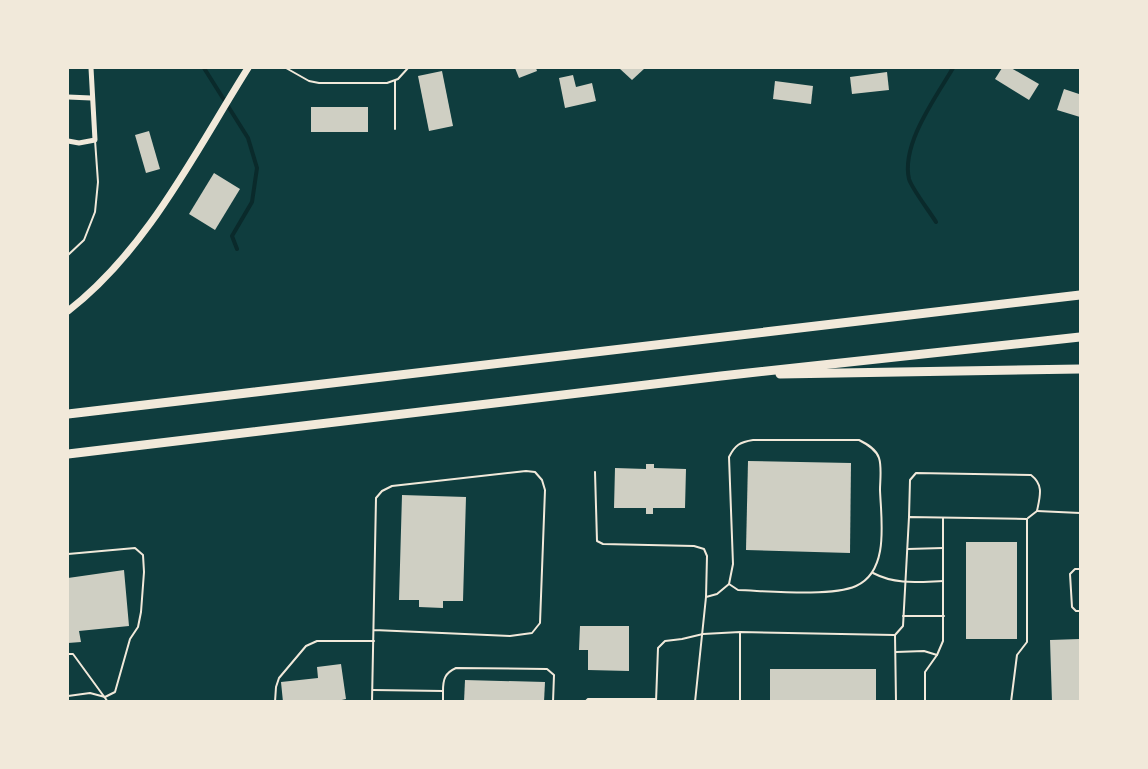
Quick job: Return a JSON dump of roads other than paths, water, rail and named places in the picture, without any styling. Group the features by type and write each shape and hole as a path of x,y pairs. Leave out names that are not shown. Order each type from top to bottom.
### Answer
{"highway":[{"path":"68,414 1080,295"},
{"path":"68,454 721,376 1080,337"},
{"path":"721,376 1080,369"}],"street":[{"path":"68,141 79,143 95,140 91,68"},
{"path":"68,311 85,298 113,268 159,211 248,68"},
{"path":"68,97 91,98"}],"lane":[{"path":"286,68 309,81 319,83 380,84 394,81 408,68"},
{"path":"394,81 395,129"},
{"path":"68,255 84,240 94,212 98,182 95,140"},
{"path":"706,597 717,594 729,584 733,564 729,457 734,447 741,442 753,440 859,440 871,447 879,458 882,528 879,557 872,573 858,586 838,592 738,590 729,584"},
{"path":"372,702 376,498 382,491 392,486 526,471 535,472 542,480 545,490 540,623 532,633 510,636 374,630"},
{"path":"595,472 597,541 603,544 694,546 704,549 707,556 706,597 694,702"},
{"path":"896,702 895,635 903,626 910,480 916,473 1031,475 1037,480 1041,489 1037,511 1027,519 909,517"},
{"path":"1037,511 1080,513"},
{"path":"926,702 925,672 944,641 944,518"},
{"path":"1011,702 1017,655 1027,642 1027,519"},
{"path":"68,554 135,548 143,555 138,627 130,639 115,692 105,697 90,693 68,696"},
{"path":"908,549 943,548"},
{"path":"1080,569 1075,569 1070,574 1072,607 1080,611"},
{"path":"872,573 888,581 943,582"},
{"path":"903,616 944,616"},
{"path":"585,702 588,699 656,700 658,648 665,641 703,634 740,632 895,635"},
{"path":"740,632 740,702"},
{"path":"275,702 279,678 306,646 317,641 374,641"},
{"path":"895,652 924,651 937,655"},
{"path":"68,654 73,654 79,661 108,702"},
{"path":"443,702 444,678 456,668 547,669 554,675 553,702"},
{"path":"373,690 443,691"}],"waterway":[{"path":"204,68 248,138 257,168 252,202 232,236 237,249"},
{"path":"936,222 909,179 908,165 915,136 929,107 953,68"}]}
